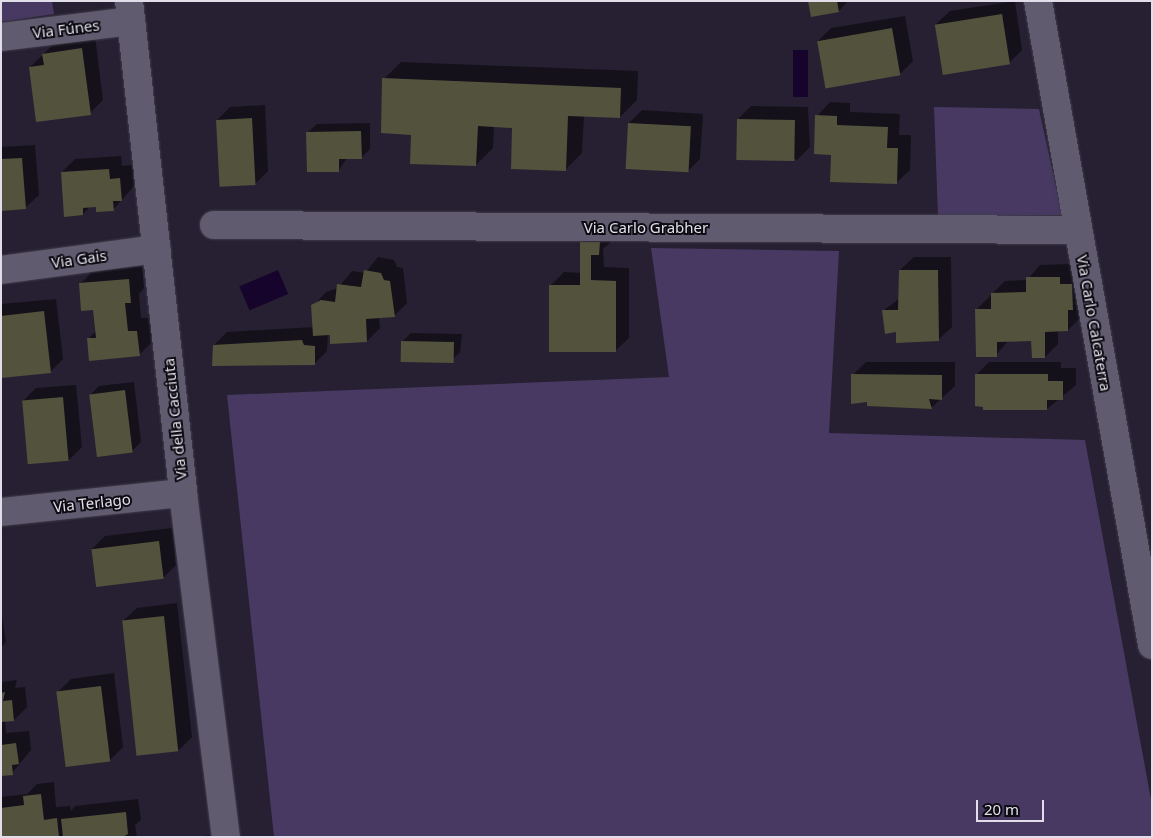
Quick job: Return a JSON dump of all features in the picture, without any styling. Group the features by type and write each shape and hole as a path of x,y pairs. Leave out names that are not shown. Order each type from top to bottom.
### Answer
{"street":[{"name":"Via Carlo Calcaterra","path":"1038,1 1152,645"},
{"name":"Via Fúnes","path":"1,38 130,11"},
{"name":"Via della Cacciuta","path":"130,11 183,494 226,837"},
{"name":"Via Carlo Grabher","path":"214,225 1078,230"},
{"name":"Via Gais","path":"1,270 157,249"},
{"name":"Via Terlago","path":"1,512 183,494"}],"shaded area":[{"path":"1,1 52,1 54,14 1,22"},
{"path":"793,50 808,50 808,97 793,97"},
{"path":"934,107 1039,109 1062,215 938,217"},
{"path":"651,248 839,251 829,433 1085,440 1152,805 1152,837 274,837 227,395 669,377"},
{"path":"278,270 288,294 249,310 239,286"}],"building":[{"path":"808,1 837,1 839,12 811,17"},
{"path":"1002,14 1010,64 943,75 935,25"},
{"path":"892,28 900,75 825,88 817,41"},
{"path":"82,48 91,115 36,122 29,67 44,65 42,54"},
{"path":"382,78 621,88 620,118 568,116 566,171 511,169 512,128 478,126 476,166 410,164 411,135 381,133"},
{"path":"815,115 837,116 837,125 888,127 887,148 898,148 897,184 830,182 831,155 814,154"},
{"path":"252,118 256,185 220,187 216,120"},
{"path":"737,119 795,120 794,161 736,160"},
{"path":"628,123 691,126 689,172 626,169"},
{"path":"361,131 362,159 339,159 339,172 307,172 306,132"},
{"path":"22,158 26,209 1,211 1,159"},
{"path":"109,169 110,179 120,178 122,201 113,201 114,211 96,212 96,207 83,208 83,215 64,217 61,172"},
{"path":"580,242 600,242 599,255 591,255 591,280 616,281 616,352 549,352 549,285 580,285"},
{"path":"364,270 381,273 384,280 390,281 395,317 366,319 367,342 330,344 330,335 313,336 311,305 321,300 335,302 337,284 361,287"},
{"path":"899,270 938,270 939,341 896,343 896,332 885,334 882,310 898,310"},
{"path":"1026,277 1060,277 1060,284 1072,284 1073,310 1068,310 1068,331 1045,332 1045,358 1032,358 1031,341 997,342 997,357 976,357 975,309 991,309 991,293 1026,292"},
{"path":"129,279 131,303 125,303 128,331 137,331 140,356 89,361 87,338 96,338 93,310 81,311 79,283"},
{"path":"44,311 51,373 1,378 1,316"},
{"path":"302,340 304,345 315,346 315,365 212,366 213,345"},
{"path":"401,341 454,342 454,363 401,362"},
{"path":"851,374 942,375 942,400 929,399 932,409 867,406 867,402 851,404"},
{"path":"975,374 1048,374 1048,381 1063,381 1063,400 1047,400 1047,410 983,410 983,407 975,406"},
{"path":"125,390 133,453 97,457 89,394"},
{"path":"63,397 69,461 28,464 22,401"},
{"path":"159,541 164,579 96,587 92,549"},
{"path":"164,616 178,751 136,756 122,620"},
{"path":"101,686 110,761 66,767 56,691"},
{"path":"5,692 3,701 12,700 14,721 1,722 1,693"},
{"path":"16,743 19,764 12,765 13,775 1,776 1,745"},
{"path":"41,794 44,820 57,818 59,837 1,837 1,808 24,805 23,796"},
{"path":"126,812 128,834 123,837 63,837 61,819"}]}
